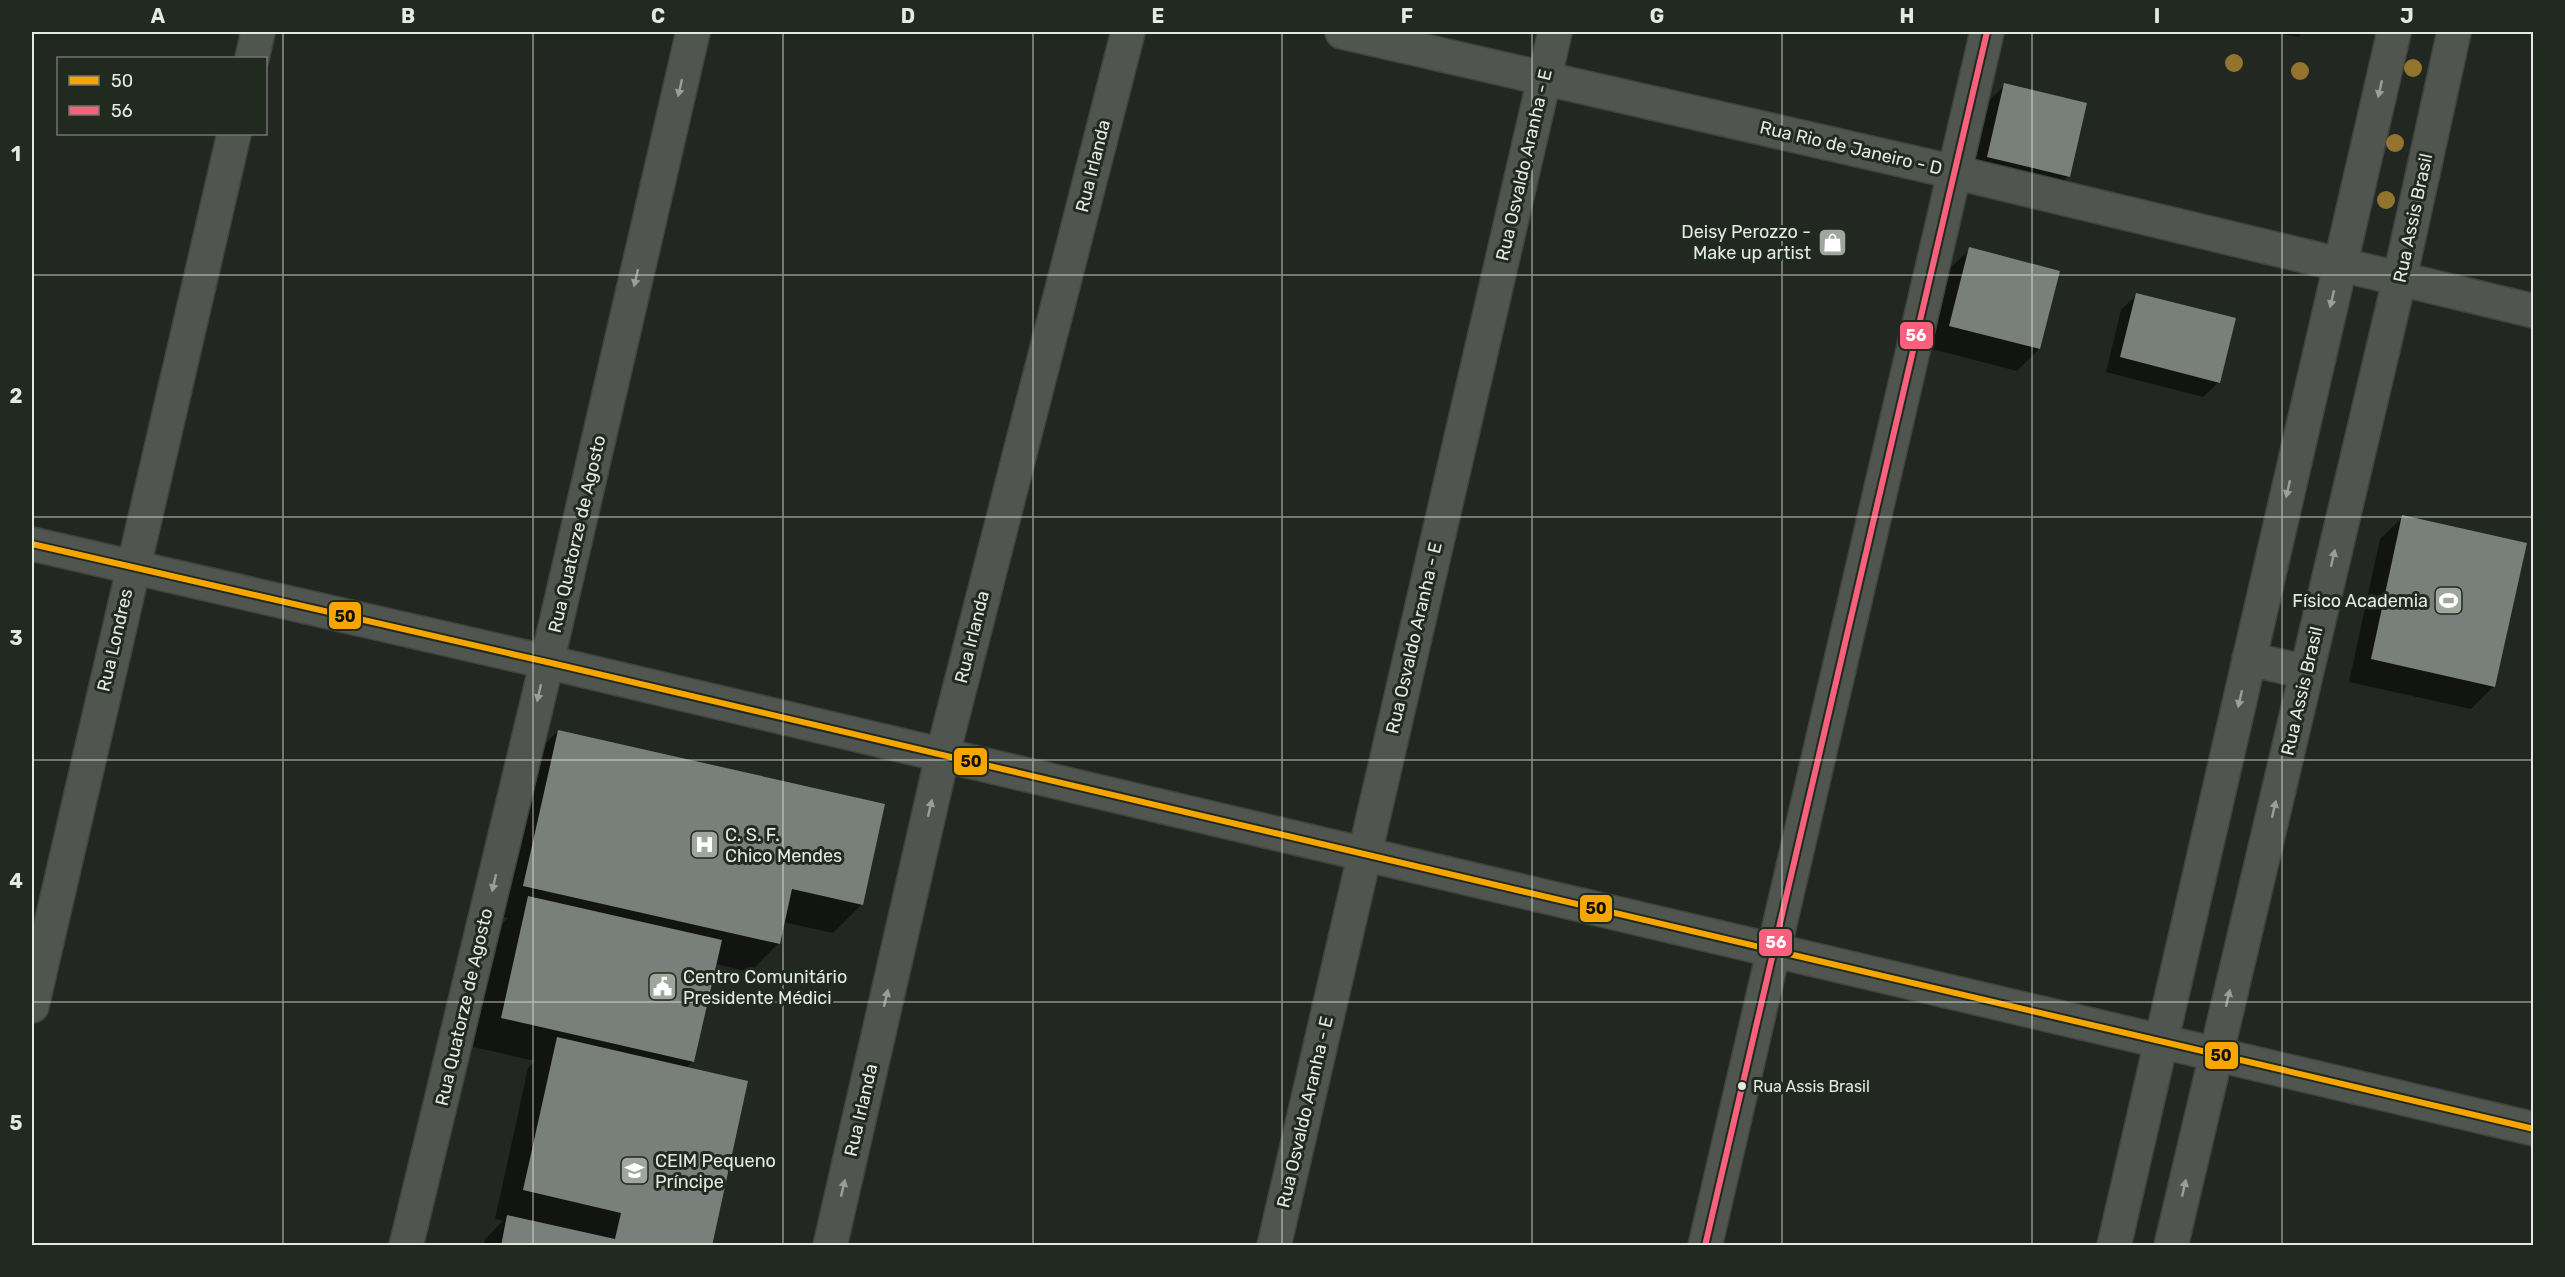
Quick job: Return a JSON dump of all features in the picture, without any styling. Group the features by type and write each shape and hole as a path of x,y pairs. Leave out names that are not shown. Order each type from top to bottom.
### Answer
{"street":[{"path":"252,57 258,32"},
{"name":"Rua Quatorze de Agosto","path":"406,1245 547,662 693,32"},
{"name":"Rua Irlanda","path":"831,1245 942,757 1128,32"},
{"name":"Rua Rio de Janeiro - D","path":"1342,32 1954,172 2534,311"},
{"name":"Rua Osvaldo Aranha - E","path":"1274,1245 1555,32"},
{"path":"1705,1245 1987,32"},
{"path":"2114,1245 2394,32"},
{"name":"Rua Assis Brasil","path":"2171,1245 2400,278 2454,32"},
{"name":"Rua Londres","path":"32,1006 234,135"},
{"path":"32,544 547,662 942,757 2534,1129"},
{"path":"2249,659 2306,672"}],"building":[{"path":"2004,83 2087,103 2070,177 1987,157"},
{"path":"1969,247 2060,271 2040,349 1949,326"},
{"path":"2136,293 2236,318 2220,383 2120,357"},
{"name":"Físico Academia","path":"2402,515 2527,543 2495,687 2371,659"},
{"name":"C. S. F. Chico Mendes","path":"558,730 885,804 863,905 792,889 780,944 523,886"},
{"path":"528,896 722,940 694,1062 501,1018"},
{"path":"557,1037 748,1081 712,1246 501,1246 507,1215 615,1239 621,1213 523,1190"}],"transit line":[{"name":"56","path":"1705,1246 1987,32"},
{"name":"50","path":"32,544 547,662 2534,1129"}],"place":[{"name":"Deisy Perozzo - Make up artist","path":"1832,242"},
{"name":"Físico Academia","path":"2449,601"},
{"name":"C. S. F. Chico Mendes","path":"704,845"},
{"name":"Centro Comunitário Presidente Médici","path":"662,987"},
{"name":"Rua Assis Brasil","path":"1742,1086"},
{"name":"CEIM Pequeno Príncipe","path":"634,1171"}]}
